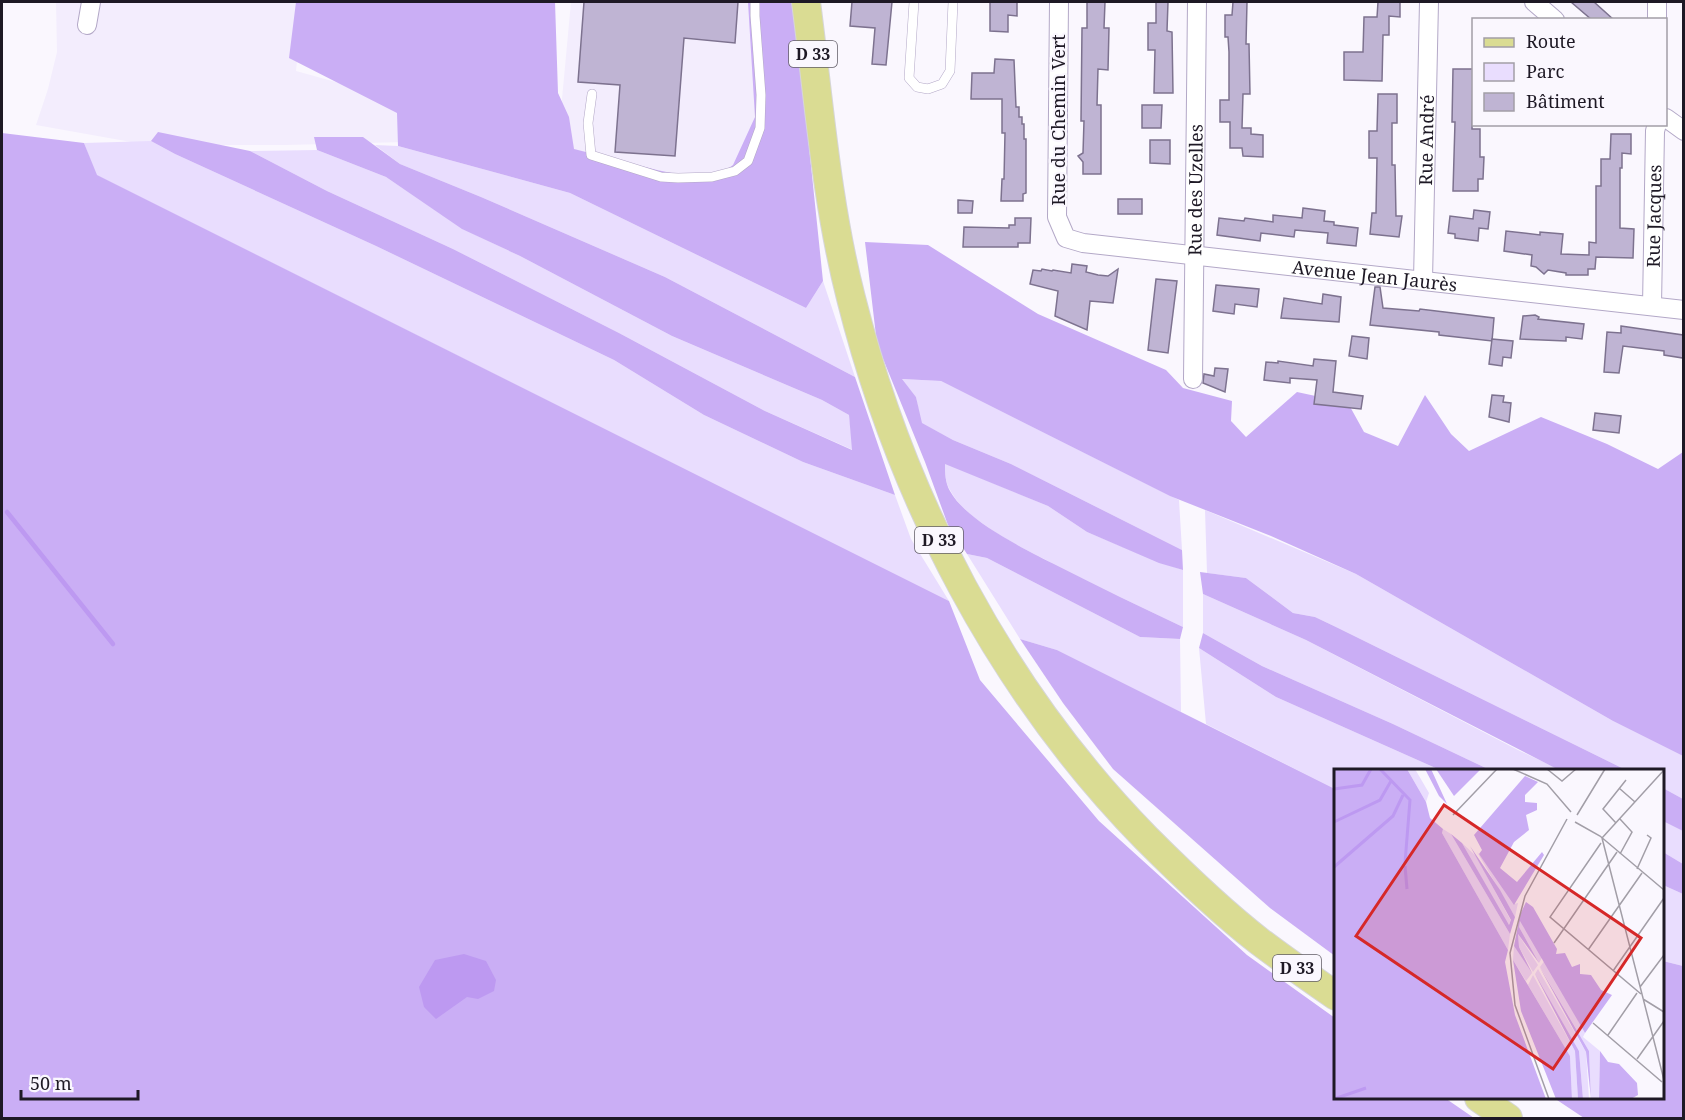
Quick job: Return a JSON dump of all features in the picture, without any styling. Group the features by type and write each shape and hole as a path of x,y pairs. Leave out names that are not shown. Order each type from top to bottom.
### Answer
{"main road":[{"name":"D 33","path":"806,2 834,213 850,296 872,375 895,439 922,504 974,607 1006,661 1055,731 1145,837 1205,895 1259,941 1334,995"},
{"name":"D 33","path":"820,107 822,2"},
{"path":"1480,1099 1508,1119"}],"street":[{"path":"87,25 91,2"},
{"name":"Rue du Chemin Vert","path":"1059,2 1057,217 1066,237"},
{"name":"Rue des Uzelles","path":"1193,379 1197,2"},
{"name":"Rue André","path":"1423,280 1430,2"},
{"path":"1534,2 1553,18"},
{"path":"1657,2 1657,18"},
{"path":"1667,119 1683,131"},
{"name":"Rue Jacques","path":"1652,306 1657,126"},
{"name":"Avenue Jean Jaurès","path":"1066,237 1083,243 1683,310"}],"lane":[{"path":"591,94 588,123 591,155 662,177 712,177 735,171 748,161 760,128 761,95 754,16 755,2"},
{"path":"915,2 909,78 917,87 928,89 942,84 950,71 953,2"}],"shaded area":[{"path":"56,2 303,2 296,71 401,100 405,142 148,145 36,125 57,52"},
{"path":"296,2 555,2 558,93 569,117 574,149 710,181 733,165 755,117 748,2 794,2 823,281 806,308 570,193 398,146 397,113 289,58"},
{"path":"571,2 765,2 764,159 735,185 557,153"},
{"path":"158,132 250,151 327,191 453,249 619,333 765,411 852,450 849,415 822,400 672,336 520,256 462,229 386,177 317,150 314,137 363,137 400,164 665,277 855,377 895,495 803,462 704,415 614,360 376,246 175,154 151,141"},
{"path":"2,133 84,143 97,175 949,601 980,680 1099,821 1247,955 1334,1017 1334,1099 1446,1099 1474,1118 2,1118"},
{"path":"865,242 928,245 1038,314 1166,370 1183,388 1232,401 1231,421 1246,437 1297,392 1348,403 1364,432 1398,446 1425,395 1451,434 1469,451 1541,417 1607,444 1658,469 1683,452 1683,756 1613,721 1356,574 1271,536 1170,496 941,381 902,379 916,397 922,423 953,440 1011,464 1182,550 1183,570 1159,563 1087,532 1048,506 945,464 946,481 950,491 970,514 983,524 1030,552 1183,627 1180,639 1140,637 987,558 967,554 948,525 877,344"},
{"path":"1200,572 1246,578 1293,613 1315,617 1624,769 1557,769 1306,640 1203,594"},
{"path":"1203,633 1262,666 1488,769 1438,769 1276,697 1199,648"},
{"path":"1020,639 1057,650 1334,788 1334,955 1270,908 1113,769 1063,703"},
{"path":"1664,789 1683,799 1683,831 1664,822"},
{"path":"1664,853 1683,864 1683,894 1664,885"},
{"path":"464,954 486,961 496,980 494,991 478,999 467,997 436,1019 424,1007 419,987 435,960"},
{"path":"1664,961 1683,966 1683,1118 1584,1118 1556,1099 1664,1099"}],"green space":[{"path":"151,141 614,360 704,415 803,462 895,495 911,539 949,601 96,175 84,143"},
{"path":"375,145 398,146 570,193 806,308 823,281 855,377 665,277 400,164"},
{"path":"317,150 386,177 463,229 520,256 672,336 822,400 849,415 853,450 765,411 619,333 453,249 327,191 250,151"},
{"path":"901,379 941,381 1179,500 1182,550 1011,464 953,440 921,423 916,397"},
{"path":"945,463 1048,506 1087,532 1183,570 1183,627 1030,552 983,524 958,502 950,490 946,481"},
{"path":"1205,510 1356,574 1613,721 1683,756 1683,799 1664,789 1664,769 1624,769 1315,617 1293,613 1246,578 1207,573"},
{"path":"967,554 987,558 1140,637 1180,639 1181,712 1057,650 1020,639"},
{"path":"1203,594 1306,640 1559,769 1488,769 1262,666 1203,633"},
{"path":"1199,648 1276,697 1438,769 1334,769 1334,788 1206,724"},
{"path":"1664,818 1683,828 1683,864 1664,853"},
{"path":"1664,885 1683,894 1683,966 1664,961"}],"building":[{"path":"584,2 738,2 735,43 684,38 675,156 615,152 620,85 578,82"},
{"path":"852,2 892,2 886,65 872,64 875,28 850,26"},
{"path":"990,2 1017,2 1017,16 1008,15 1008,32 990,31"},
{"path":"1087,2 1105,2 1104,28 1109,28 1108,70 1098,69 1097,105 1101,105 1101,174 1083,174 1083,162 1078,156 1083,153 1082,28 1087,28"},
{"path":"1156,2 1168,2 1167,31 1172,32 1173,93 1154,93 1155,50 1148,50 1148,23 1156,23"},
{"path":"1233,2 1247,2 1246,44 1249,44 1250,94 1243,94 1242,128 1251,128 1251,134 1263,135 1263,157 1243,156 1242,148 1230,148 1230,122 1220,122 1220,100 1229,100 1229,52 1228,37 1225,37 1225,15 1232,15"},
{"path":"1378,2 1400,2 1400,17 1389,16 1389,35 1383,35 1382,81 1344,80 1344,52 1363,52 1364,17 1377,17"},
{"path":"1571,2 1594,2 1612,18 1590,18"},
{"path":"995,59 1014,60 1016,107 1019,107 1019,117 1022,117 1024,139 1026,139 1026,193 1023,194 1023,201 1001,201 1005,133 1002,133 1002,99 971,99 972,73 994,73"},
{"path":"1453,69 1472,69 1472,129 1480,129 1480,157 1484,157 1483,179 1478,179 1478,191 1453,191 1455,122 1452,122"},
{"path":"1378,94 1397,94 1397,123 1392,123 1392,165 1395,165 1396,216 1402,216 1399,237 1370,234 1372,213 1376,213 1377,158 1369,158 1369,131 1377,131"},
{"path":"1142,105 1162,105 1161,128 1142,128"},
{"path":"1611,134 1631,134 1631,154 1622,153 1622,168 1620,168 1620,228 1634,229 1633,258 1596,257 1595,269 1588,269 1588,275 1566,275 1566,273 1548,270 1544,274 1531,266 1532,255 1504,251 1506,231 1540,235 1540,232 1563,234 1561,254 1589,255 1589,242 1596,243 1596,186 1601,186 1601,159 1610,159"},
{"path":"1150,140 1170,140 1170,164 1150,163"},
{"path":"1118,199 1142,199 1142,214 1118,214"},
{"path":"958,200 973,201 972,213 958,213"},
{"path":"1303,208 1325,211 1324,221 1334,222 1334,225 1358,228 1356,246 1327,243 1328,233 1295,230 1294,237 1261,233 1260,241 1217,235 1219,218 1244,221 1245,218 1273,222 1273,215 1302,218"},
{"path":"1474,210 1490,212 1488,229 1479,228 1478,241 1455,238 1455,234 1448,233 1450,216 1473,219"},
{"path":"1015,218 1031,218 1030,243 1018,243 1018,247 963,247 964,227 1009,228 1009,225 1015,225"},
{"path":"1072,264 1087,266 1086,272 1098,275 1108,276 1118,269 1113,303 1090,301 1087,330 1055,316 1058,291 1030,284 1033,270 1071,273"},
{"path":"1156,279 1177,281 1168,353 1148,350"},
{"path":"1216,285 1259,289 1257,307 1235,304 1234,314 1213,311"},
{"path":"1375,287 1380,287 1383,308 1419,311 1420,309 1494,318 1492,341 1439,335 1439,332 1370,325"},
{"path":"1323,294 1341,297 1339,322 1281,318 1284,298 1322,304"},
{"path":"1523,316 1539,317 1538,319 1584,324 1582,339 1566,337 1566,341 1520,339"},
{"path":"1621,326 1683,335 1683,358 1664,355 1664,351 1623,346 1619,373 1604,372 1607,332 1621,333"},
{"path":"1352,336 1369,338 1367,359 1349,356"},
{"path":"1492,339 1513,341 1511,358 1503,357 1502,366 1489,364"},
{"path":"1314,359 1336,361 1333,392 1363,396 1361,409 1314,404 1317,380 1290,378 1290,383 1264,380 1266,362 1278,363 1278,361 1313,366"},
{"path":"1215,368 1228,369 1225,392 1203,383 1204,374 1214,376"},
{"path":"1492,395 1504,396 1503,402 1511,403 1509,422 1489,417"},
{"path":"1595,413 1621,416 1619,433 1593,430"}],"waterway":[{"path":"7,512 113,644"}]}
